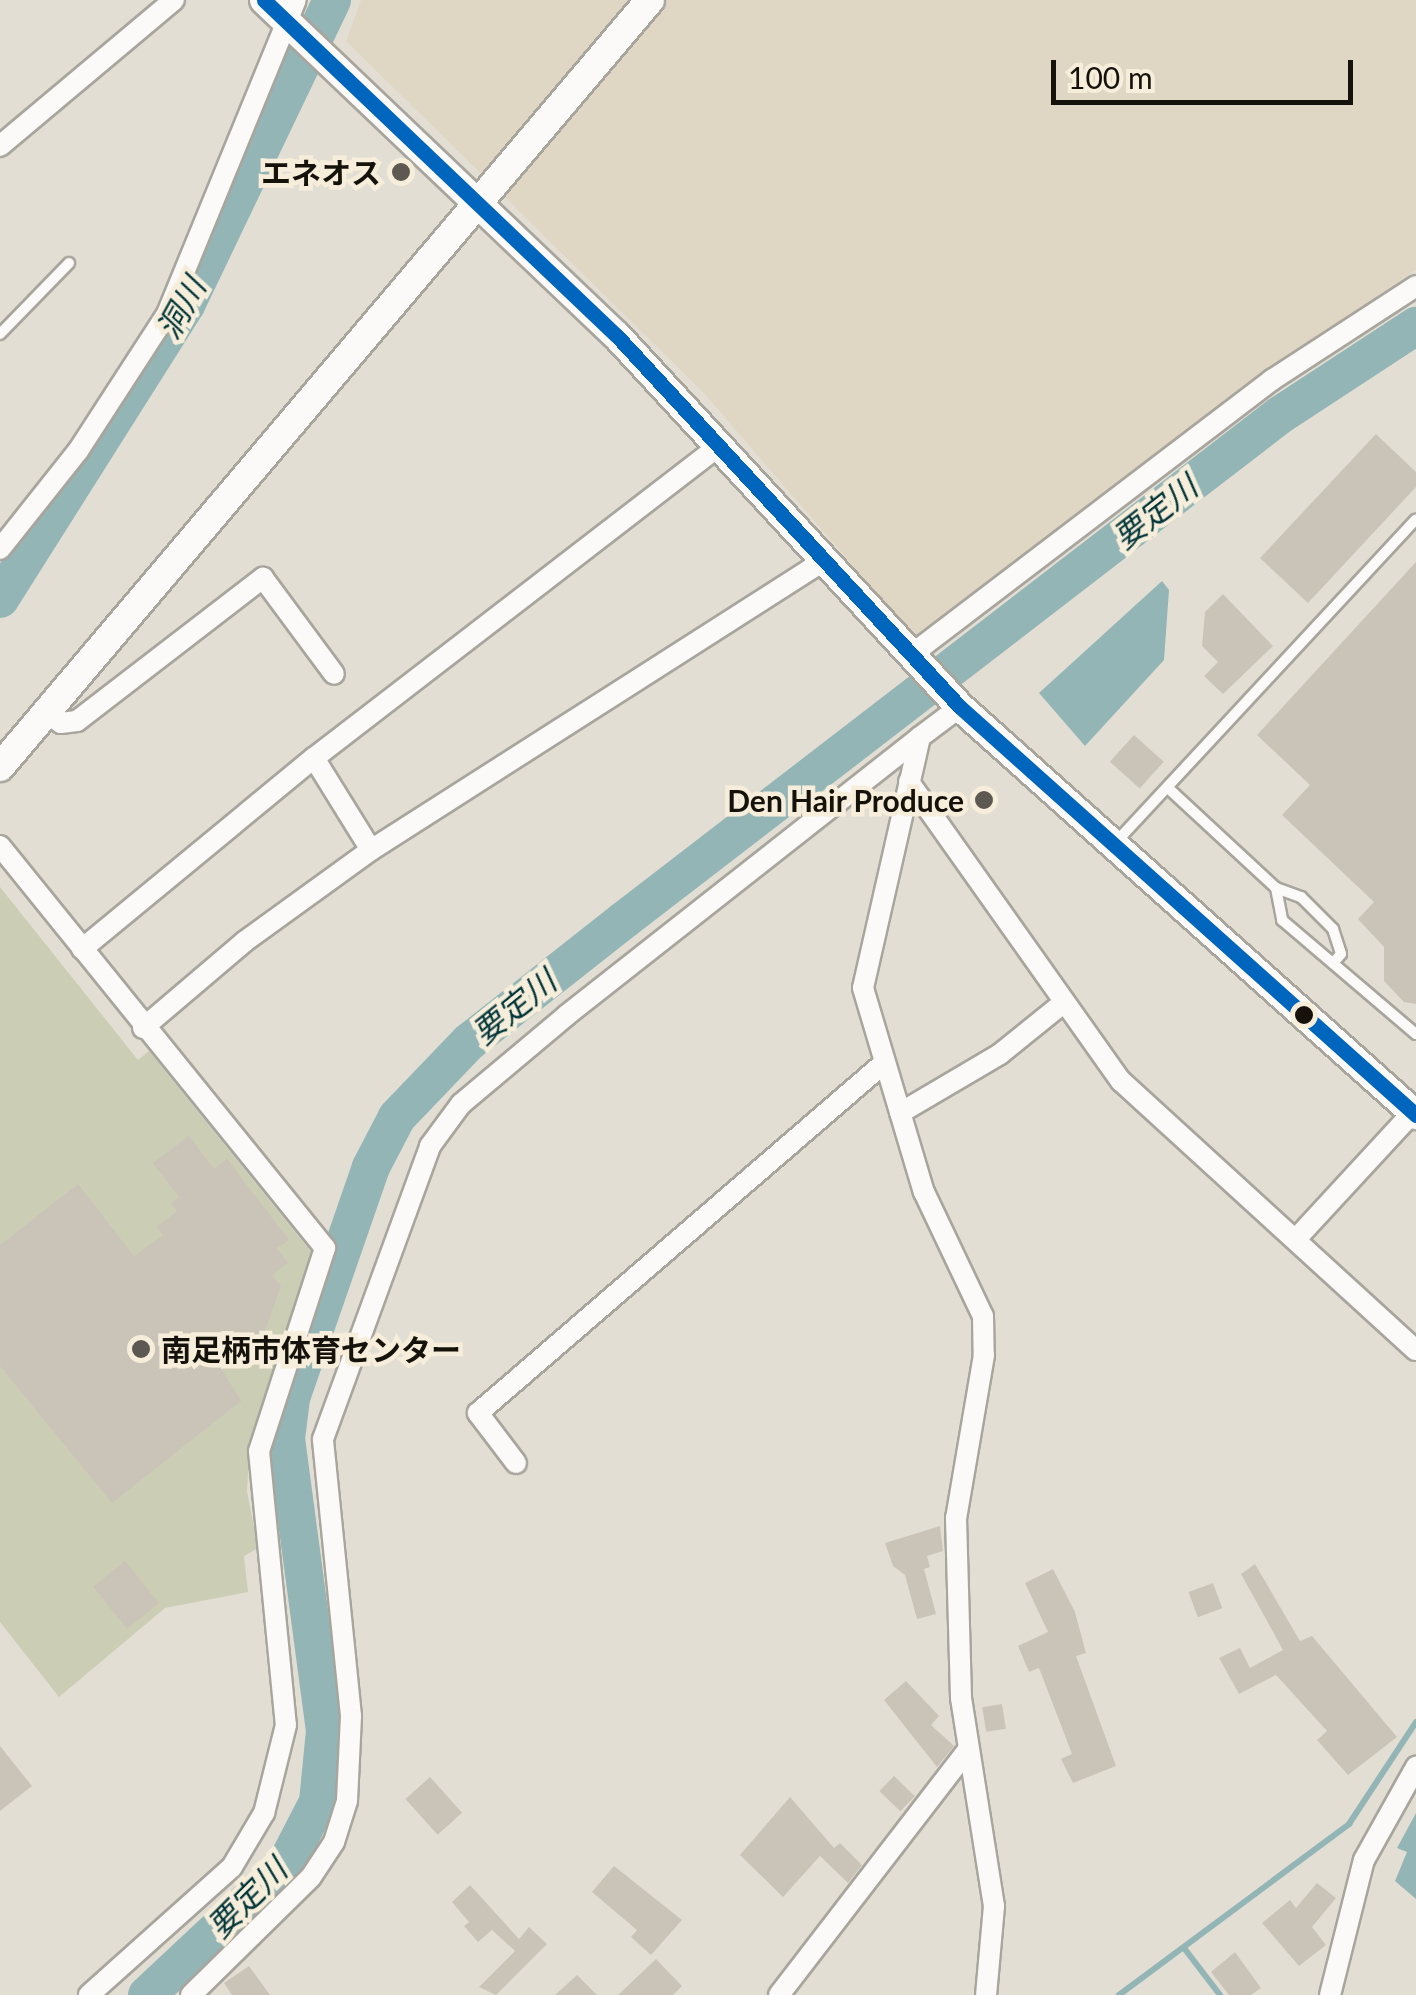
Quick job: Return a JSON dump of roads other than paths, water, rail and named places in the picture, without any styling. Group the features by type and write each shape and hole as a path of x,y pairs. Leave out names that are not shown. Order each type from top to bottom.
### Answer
{"street":[{"path":"0,146 174,0"},
{"path":"264,0 292,10 324,52 482,203 719,446 960,707 1116,841 1415,1112 1296,1239"},
{"path":"0,767 482,203 650,0"},
{"path":"0,548 78,451 167,314 292,10"},
{"path":"911,656 1272,380 1416,286"},
{"path":"82,949 314,758 719,446"},
{"path":"143,1028 244,942 370,850 824,560"},
{"path":"48,713 61,723 76,720 263,578 334,674"},
{"path":"191,1995 311,1877 334,1842 347,1801 351,1716 323,1439 430,1146 461,1104 567,1014 960,707"},
{"path":"920,736 863,988 924,1192 983,1316 984,1355 956,1518 968,1750 994,1906 986,1995"},
{"path":"314,758 370,850"},
{"path":"908,782 1062,1004 1121,1081 1416,1350"},
{"path":"0,846 143,1028 325,1248 258,1451 286,1725 264,1813 232,1867 89,1995"},
{"path":"900,1113 1000,1054 1062,1004"},
{"path":"516,1462 478,1413 884,1063"},
{"path":"779,1995 968,1750"},
{"path":"1330,1995 1364,1860 1416,1768"}],"lane":[{"path":"0,334 69,264"},
{"path":"1116,841 1416,519"},
{"path":"1168,788 1276,888 1301,898 1334,930 1341,954 1335,962"},
{"path":"1276,888 1282,920 1416,1034"}],"water":[{"path":"1162,581 1169,590 1164,660 1085,746 1039,693"},
{"path":"1416,1813 1416,1899 1395,1881 1407,1852 1397,1848"}],"waterway":[{"name":"洞川","path":"0,599 186,305 332,0"},
{"name":"要定川","path":"147,1995 285,1866 318,1802 325,1731 286,1439 291,1398 371,1167 397,1117 469,1042 624,920 1280,415 1416,326"},
{"path":"1119,1995 1349,1824 1416,1722"},
{"path":"1184,1948 1220,1995"}],"place":[{"name":"エネオス","path":"401,172"},
{"name":"Den Hair Produce","path":"984,800"},
{"name":"南足柄市体育センター","path":"141,1349"}]}
